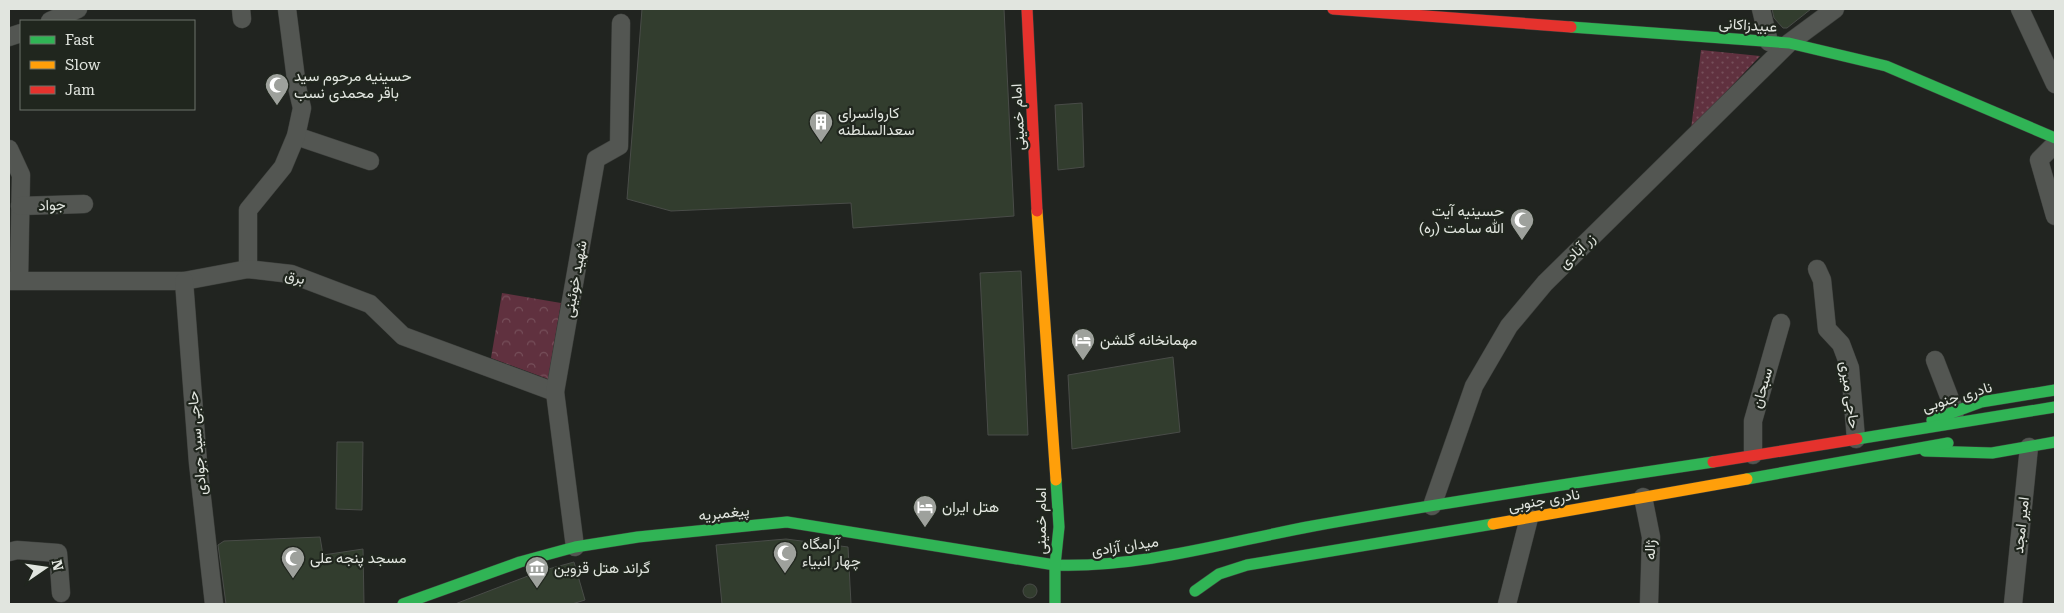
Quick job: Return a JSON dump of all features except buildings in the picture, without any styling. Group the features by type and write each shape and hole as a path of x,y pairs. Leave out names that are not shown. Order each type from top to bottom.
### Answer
{"main road":[{"name":"امام خمینی","path":"1017,9 1033,321"},
{"name":"امام خمینی","path":"1027,9 1039,241 1059,527 1055,565"},
{"name":"عبیدزاکانی","path":"1333,9 1478,14 1790,43 1886,66 2055,138"},
{"name":"نادری جنوبی","path":"1899,432 1981,402 2055,390"},
{"name":"نادری جنوبی","path":"1182,553 1432,506 2055,407"},
{"name":"نادری جنوبی","path":"1195,592 1200,571 1223,571 1247,565 1529,518 1963,440"},
{"name":"نادری جنوبی","path":"1905,451 1992,453 2055,442"},
{"name":"پیغمبریه","path":"403,604 520,562 575,547 638,537 787,522 1055,565"},
{"name":"امام خمینی","path":"1046,537 1055,565"},
{"path":"1195,604 1201,549"},
{"name":"میدان آزادی","path":"1055,565 1080,567 1182,553"},
{"path":"1182,553 1200,571"},
{"path":"1055,565 1055,604"}],"street":[{"path":"52,20 78,9"},
{"path":"248,269 248,210 283,167 296,136 302,108 297,87 287,9"},
{"path":"1761,9 1769,42"},
{"name":"زر آبادی","path":"1432,506 1474,386 1509,326 1545,283 1790,43 1835,9"},
{"path":"2020,9 2055,84"},
{"name":"شهید خوئینی","path":"575,547 555,392 596,159 619,146 621,23"},
{"path":"296,136 370,161"},
{"path":"2055,144 2039,160 2055,216"},
{"path":"9,149 20,175 16,199 14,280"},
{"name":"جواد","path":"16,199 84,204"},
{"name":"برق","path":"14,280 184,280 248,269 291,274 370,304 403,336 555,392"},
{"name":"حاجی میری","path":"1817,269 1822,280 1827,329 1841,344 1850,368 1856,439"},
{"name":"حاجی سید جوادی","path":"184,280 198,463 214,604"},
{"name":"سبحان","path":"1753,455 1753,421 1781,323"},
{"path":"1935,360 1955,412"},
{"name":"امیر امجد","path":"2013,604 2030,446"},
{"name":"ژاله","path":"1644,497 1651,537 1649,604"},
{"path":"1508,604 1529,518"},
{"path":"9,552 17,550 58,553 61,593"}],"green space":[{"path":"1701,50 1760,56 1691,129"},
{"path":"502,293 561,303 548,379 491,358"}],"traffic: fast":[{"path":"1571,27 1789,43 1886,66 2055,138"},
{"path":"1932,420 1981,402 2055,390"},
{"path":"1857,439 2055,407"},
{"path":"1925,451 1992,453 2055,442"},
{"path":"1747,479 1948,443"},
{"path":"1055,565 1088,565 1184,553 1363,517 1713,462"},
{"path":"1055,604 1055,565 1059,527 1056,480"},
{"path":"403,604 520,562 575,547 638,537 787,522 1055,565"},
{"path":"1195,591 1219,574 1247,565 1493,524"}],"traffic: slow":[{"path":"1037,211 1056,480"},
{"path":"1493,524 1747,479"}],"traffic: jam":[{"path":"1027,9 1037,211"},
{"path":"1333,9 1571,27"},
{"path":"1713,462 1857,439"}],"place":[{"name":"حسینیه مرحوم سید باقر محمدی نسب","path":"277,106"},
{"name":"کاروانسرای سعدالسلطنه","path":"821,143"},
{"name":"حسینیه آیت الله سامت (ره)","path":"1522,241"},
{"name":"مهمانخانه گلشن","path":"1083,361"},
{"name":"هتل ایران","path":"925,528"},
{"name":"آرامگاه چهار انبیاء","path":"785,574"},
{"name":"مسجد پنجه علی","path":"293,579"},
{"name":"گراند هتل قزوین","path":"537,589"}]}
